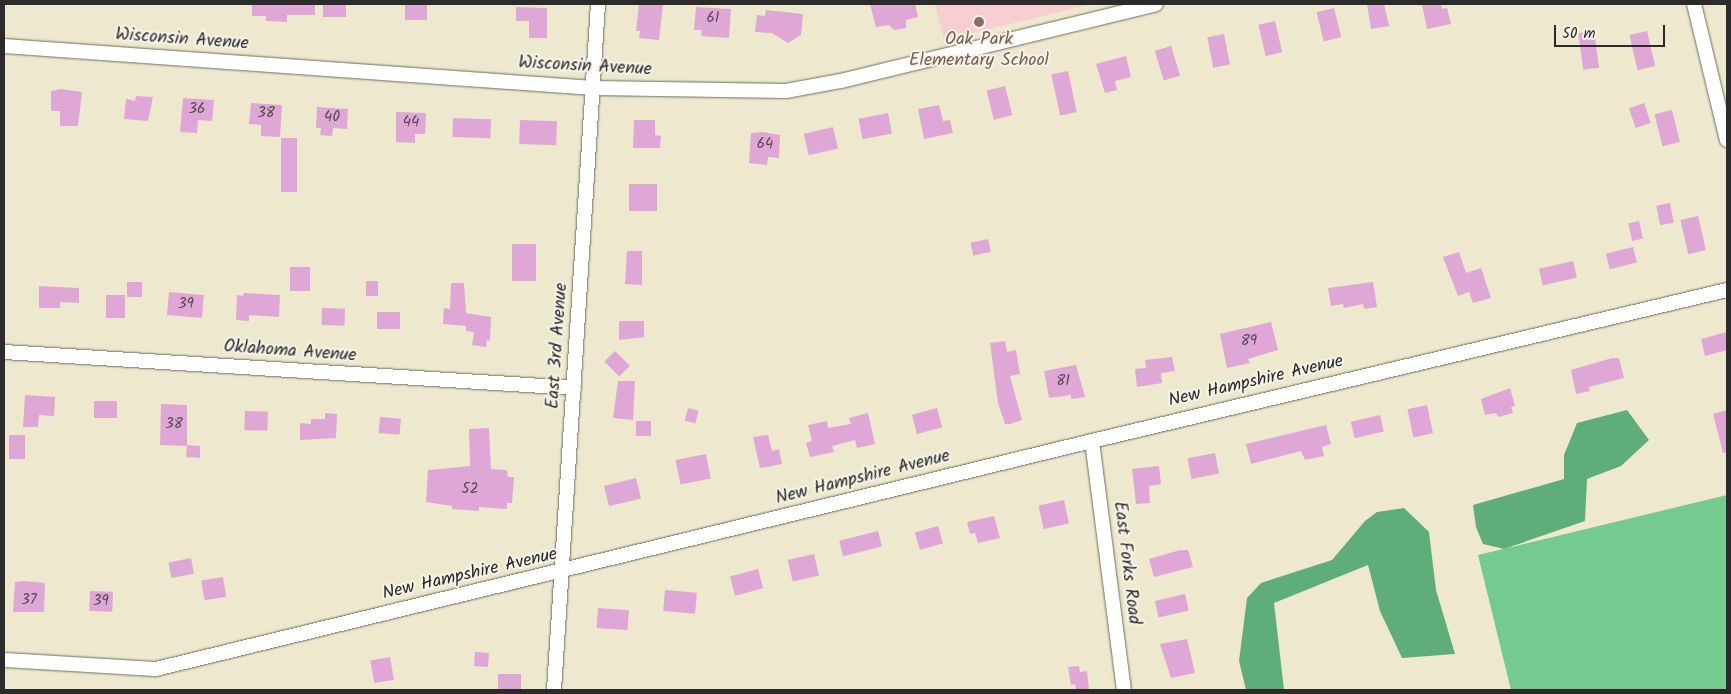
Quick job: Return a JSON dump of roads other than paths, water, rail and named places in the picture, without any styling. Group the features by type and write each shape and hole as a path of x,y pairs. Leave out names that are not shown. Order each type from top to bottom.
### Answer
{"street":[{"name":"East 3rd Avenue","path":"554,690 598,4"},
{"name":"Wisconsin Avenue","path":"4,46 594,88 786,91 841,81 1156,4"},
{"path":"1694,4 1727,140"},
{"path":"1713,81 1727,77"},
{"name":"New Hampshire Avenue","path":"4,660 156,669 562,573 1092,441 1727,290"},
{"name":"Oklahoma Avenue","path":"4,352 574,388"},
{"name":"East Forks Road","path":"1092,441 1124,690"}],"place":[{"name":"Oak Park Elementary School","path":"979,22"}]}
